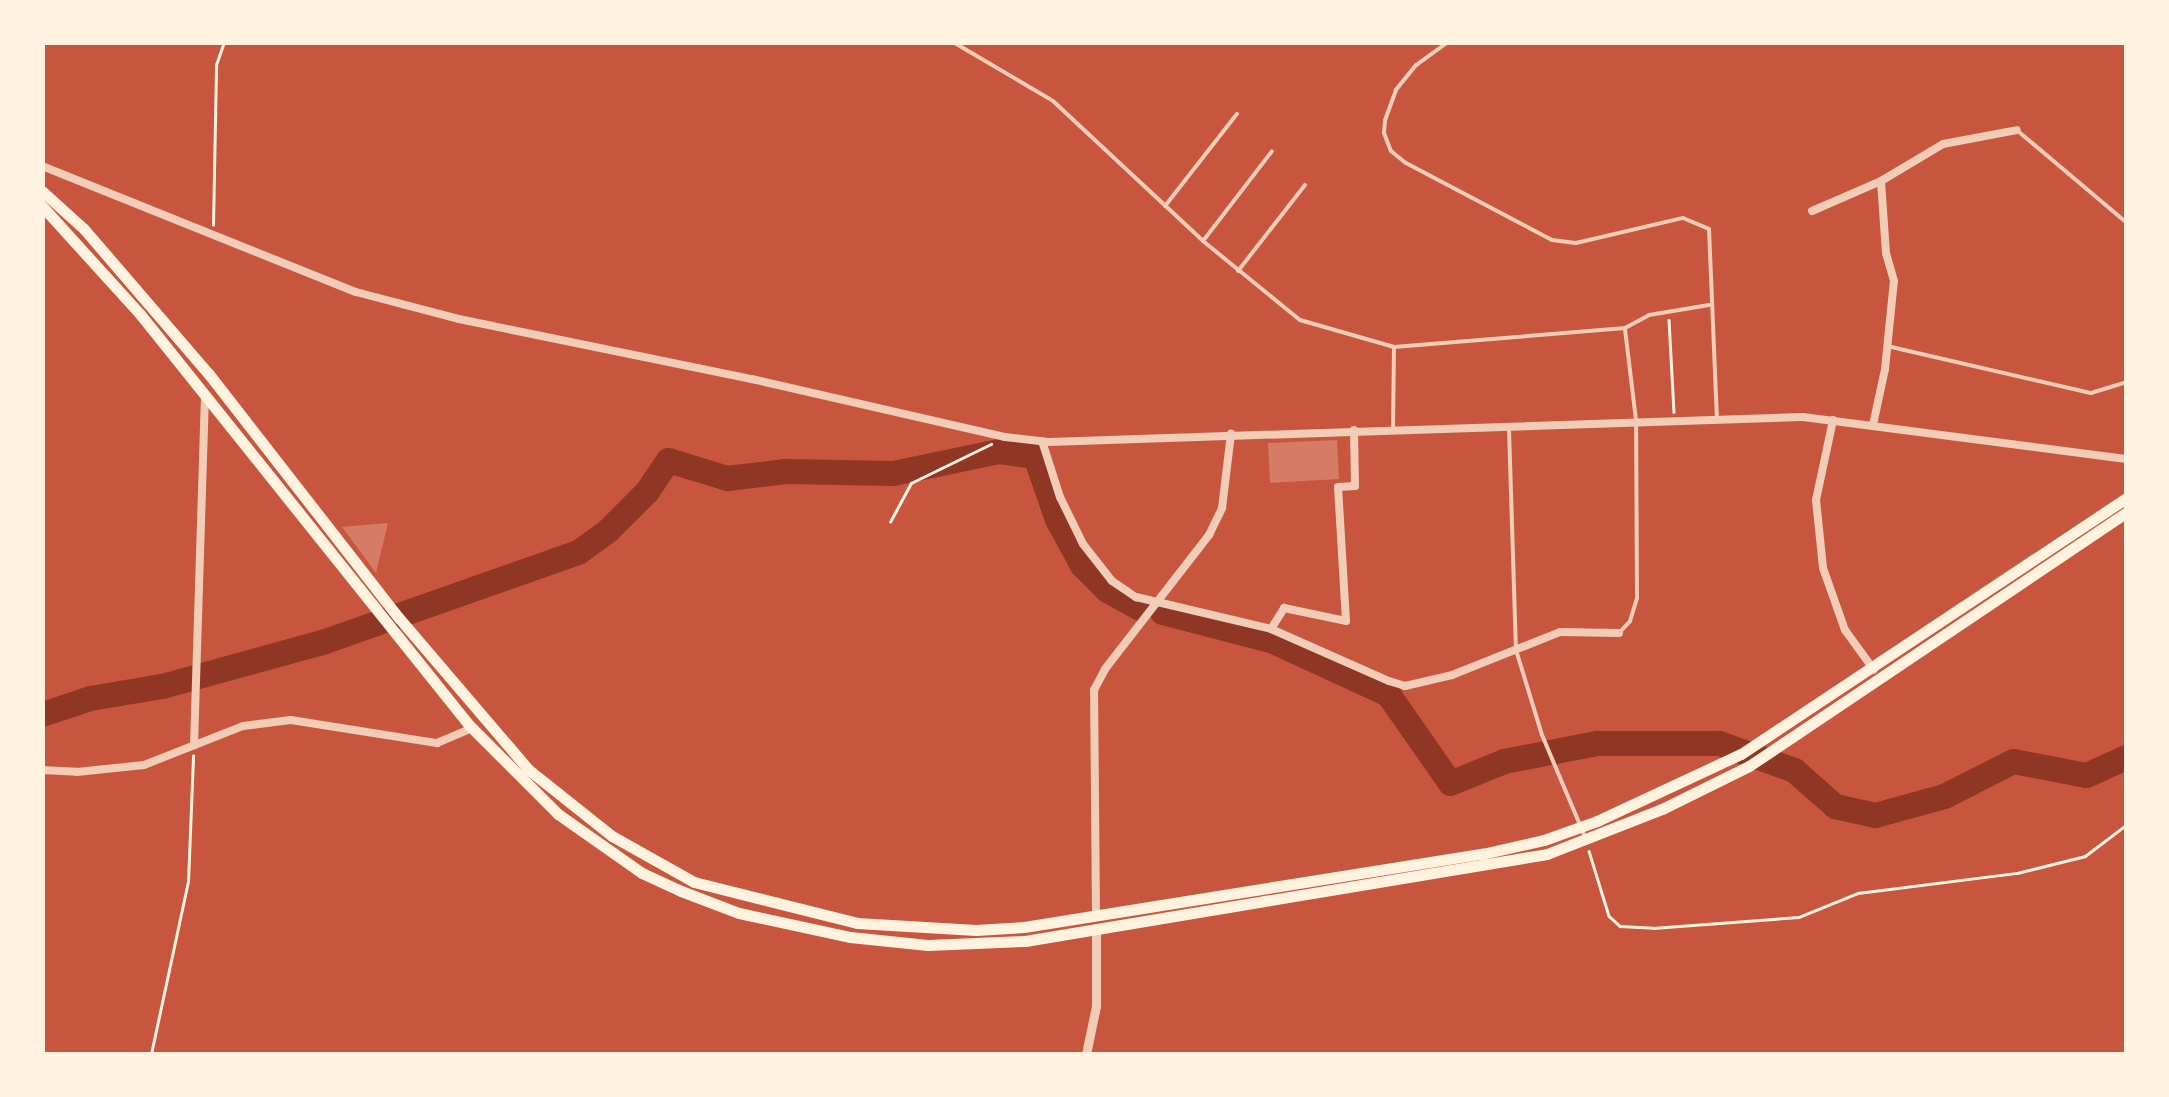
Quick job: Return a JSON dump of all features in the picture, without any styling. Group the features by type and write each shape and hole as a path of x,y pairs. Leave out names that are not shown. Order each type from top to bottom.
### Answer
{"main road":[{"path":"43,197 472,728 558,814 642,874 739,912 850,938 993,944 1096,932 1481,869 1586,841 1734,774 1883,679 2010,587 2126,513"},
{"path":"43,197 84,228 208,373 484,722 529,770 612,836 694,882 857,923 976,930 1024,927 1482,854 1581,827 1725,761 1769,736 2126,498"}],"street":[{"path":"1812,212 1880,181 1942,144 2017,130"},
{"path":"42,166 356,292 458,319 1042,442 1717,418 1833,420 2126,459"},
{"path":"1873,425 1888,346 1894,281 1886,253 1880,181"},
{"path":"194,745 205,400"},
{"path":"1833,420 1816,500 1823,568 1845,630 1883,679"},
{"path":"1271,629 1284,608 1346,621 1338,487 1355,486 1354,430"},
{"path":"1086,1054 1096,1006 1094,690 1105,668 1209,535 1222,508 1231,434"},
{"path":"1042,442 1060,497 1083,544 1112,581 1136,596 1271,629 1365,673 1405,686 1452,675 1560,632 1620,633"},
{"path":"42,770 77,772 144,765 243,726 291,720 437,744 472,728"}],"lane":[{"path":"779,42 791,42"},
{"path":"953,42 1053,101 1203,241 1300,320 1394,346 1625,328 1648,316 1708,305"},
{"path":"1448,42 1416,64 1396,90 1384,133 1391,151 1406,163 1552,240 1576,243 1683,218 1709,229 1708,305 1717,418"},
{"path":"1166,206 1236,114"},
{"path":"2017,130 2126,222"},
{"path":"1203,241 1272,151"},
{"path":"1238,271 1305,184"},
{"path":"1620,633 1630,622 1637,598 1636,420 1625,328"},
{"path":"1393,428 1394,346"},
{"path":"1888,346 2091,392 2126,382"},
{"path":"1509,424 1516,650 1542,734 1586,841"}],"path":[{"path":"213,235 216,65 224,42"},
{"path":"1668,312 1675,419"},
{"path":"890,522 910,484 978,451"},
{"path":"151,1054 188,882 194,745"},
{"path":"1586,841 1610,916 1620,926 1652,928 1799,917 1858,893 2017,873 2085,856 2126,825"}],"building":[{"path":"1337,440 1339,479 1270,483 1268,443"},
{"path":"388,523 376,573 342,527"}],"waterway":[{"path":"42,714 90,698 162,686 325,641 578,552 608,530 647,491 668,460 727,478 786,471 893,473 999,451 1035,456 1057,519 1082,565 1107,590 1139,608"},
{"path":"1162,612 1273,641 1388,694 1450,783 1504,761 1597,743 1719,743 1794,770 1835,806 1875,815 1944,796 2013,761 2086,775 2126,757"}]}
